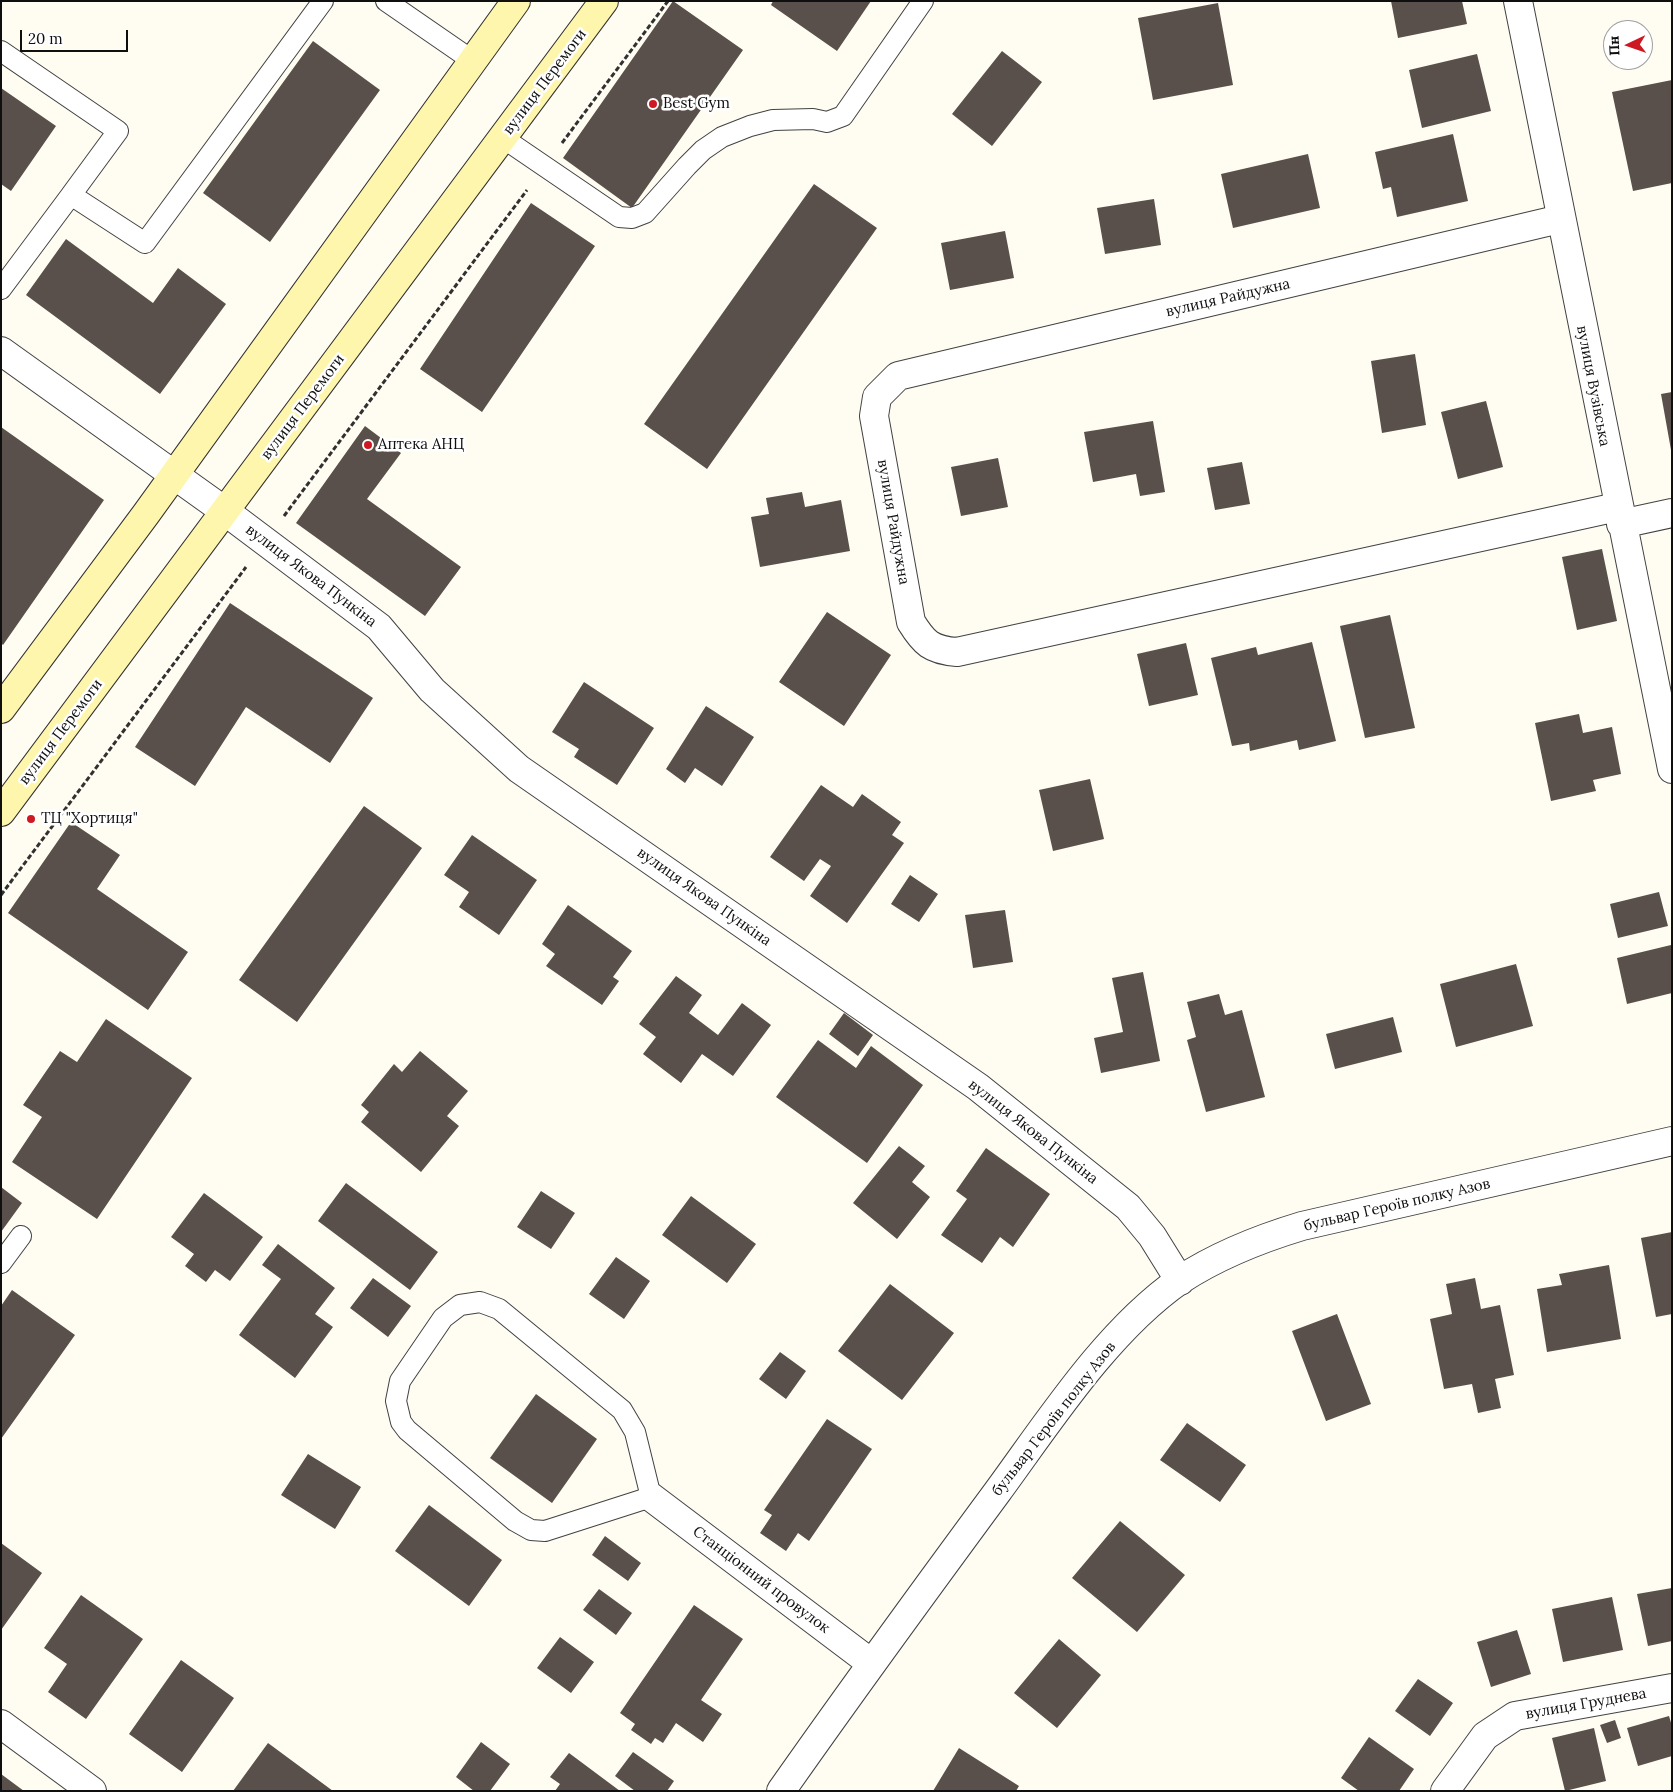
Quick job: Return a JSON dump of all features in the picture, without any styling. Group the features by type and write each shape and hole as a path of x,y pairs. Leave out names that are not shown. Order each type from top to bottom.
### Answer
{"main road":[{"path":"2,708 174,475 516,1"},
{"name":"вулиця Перемоги","path":"1,812 226,512 604,1"}],"street":[{"name":"вулиця Вузівська","path":"1518,1 1619,516 1672,769"},
{"name":"вулиця Райдужна","path":"1560,219 898,376 877,397 874,416 911,622 929,646 943,651 957,652 1619,516 1672,513"},
{"path":"1,351 174,475"},
{"name":"вулиця Якова Пункіна","path":"174,475 379,627 432,690 519,770 978,1087 1128,1207 1152,1236 1180,1281"},
{"name":"бульвар Героїв полку Азов","path":"781,1791 1061,1405 1114,1341 1145,1309 1180,1281 1234,1250 1259,1239 1302,1226 1672,1141"},
{"name":"Станціонний провулок","path":"651,1497 872,1663"},
{"name":"вулиця Груднева","path":"1444,1791 1485,1736 1515,1716 1672,1688"},
{"path":"1,1724 92,1791"}],"lane":[{"path":"71,195 145,243 323,1"},
{"path":"386,1 473,61"},
{"path":"503,138 619,217 632,218 645,213 703,150 722,137 750,126 773,120 813,119 827,122 843,116 923,1"},
{"path":"1,51 118,131 1,289"},
{"path":"1,1264 21,1236"},
{"path":"470,1302 490,1305 500,1310 622,1410 635,1432 651,1497 561,1527 545,1531 531,1530 515,1521 407,1430 401,1422 396,1401 400,1381 450,1310 470,1302"}],"path":[{"path":"1,895 668,1"}],"building":[{"name":"Best Gym","path":"673,1 743,50 632,208 563,158"},
{"path":"773,1 871,1 837,51 771,5"},
{"path":"1391,1 1462,1 1467,24 1398,38"},
{"path":"1218,3 1233,85 1153,100 1138,18"},
{"path":"313,41 380,90 270,242 203,193"},
{"path":"1002,51 1042,82 992,146 952,114"},
{"path":"1477,54 1491,111 1422,128 1409,70"},
{"path":"1672,80 1672,183 1633,191 1612,92"},
{"path":"1,88 56,126 11,191 1,184"},
{"path":"1453,134 1468,201 1397,217 1391,187 1383,189 1375,152"},
{"path":"1308,154 1320,208 1233,228 1221,174"},
{"path":"814,184 877,228 707,469 644,424"},
{"path":"1154,199 1161,245 1105,254 1097,208"},
{"path":"531,203 595,246 482,412 420,369"},
{"path":"1005,231 1014,278 950,290 941,243"},
{"path":"66,239 153,303 178,268 226,304 160,394 26,295"},
{"path":"1415,354 1426,425 1382,433 1371,361"},
{"path":"1672,392 1672,450 1671,450 1661,394"},
{"path":"1486,401 1503,467 1458,479 1441,412"},
{"path":"1153,421 1165,492 1140,496 1136,474 1093,482 1084,432"},
{"path":"365,426 401,453 367,499 461,567 425,616 296,523"},
{"path":"1,427 104,500 3,645 1,643"},
{"path":"998,458 1008,507 961,516 951,467"},
{"path":"1242,462 1250,504 1215,510 1207,468"},
{"path":"802,492 805,507 841,500 850,551 760,567 751,517 769,514 766,498"},
{"path":"1602,549 1617,621 1577,630 1562,557"},
{"path":"230,603 373,698 330,763 246,707 195,786 135,747"},
{"path":"827,612 891,655 844,726 779,682"},
{"path":"1390,615 1415,728 1365,738 1340,626"},
{"path":"1312,642 1336,741 1299,750 1297,740 1250,751 1249,743 1232,746 1211,658 1256,647 1258,655"},
{"path":"1186,643 1198,695 1149,706 1137,654"},
{"path":"584,682 654,728 617,785 574,757 579,749 552,732"},
{"path":"706,706 754,737 722,786 695,768 685,783 666,769"},
{"path":"1579,714 1583,733 1612,727 1621,774 1593,780 1596,791 1551,801 1535,723"},
{"path":"1090,779 1104,839 1053,851 1039,790"},
{"path":"821,785 853,807 862,794 901,822 892,835 904,843 847,923 810,896 831,866 820,859 804,881 770,857"},
{"path":"364,806 422,848 297,1022 239,980"},
{"path":"71,822 120,855 97,889 188,952 148,1010 8,913"},
{"path":"472,835 537,880 499,935 459,907 469,892 444,875"},
{"path":"910,875 938,894 919,922 891,904"},
{"path":"1659,892 1668,926 1618,938 1610,904"},
{"path":"568,905 632,951 613,977 619,981 602,1005 546,966 555,954 542,944"},
{"path":"1005,910 1013,962 973,968 965,915"},
{"path":"1671,945 1672,993 1627,1004 1617,958"},
{"path":"1516,964 1533,1026 1456,1047 1440,984"},
{"path":"1143,972 1160,1061 1101,1073 1094,1038 1123,1032 1112,978"},
{"path":"676,976 702,995 689,1013 718,1035 742,1003 771,1025 733,1076 702,1054 681,1083 643,1054 656,1037 639,1024"},
{"path":"1219,994 1225,1015 1242,1010 1265,1097 1206,1112 1187,1040 1196,1037 1187,1002"},
{"path":"844,1013 873,1035 858,1056 829,1034"},
{"path":"1393,1017 1402,1052 1335,1069 1326,1034"},
{"path":"106,1019 192,1078 97,1219 12,1162 42,1117 23,1105 60,1051 77,1062"},
{"path":"818,1040 856,1068 871,1046 923,1085 867,1163 776,1097"},
{"path":"420,1051 468,1091 447,1116 459,1126 421,1172 361,1122 369,1112 361,1105 394,1064 402,1072"},
{"path":"899,1146 925,1166 912,1182 930,1197 897,1239 853,1203"},
{"path":"986,1148 1050,1194 1013,1247 1000,1237 982,1263 941,1235 967,1199 956,1191"},
{"path":"346,1183 438,1252 410,1290 318,1221"},
{"path":"1,1187 22,1203 1,1232"},
{"path":"541,1191 575,1213 551,1249 517,1227"},
{"path":"204,1193 263,1237 230,1281 215,1270 206,1282 185,1266 194,1254 171,1237"},
{"path":"691,1196 756,1244 727,1283 662,1235"},
{"path":"1672,1232 1672,1314 1656,1317 1641,1238"},
{"path":"278,1244 335,1288 315,1314 333,1327 295,1378 239,1335 281,1279 262,1265"},
{"path":"616,1257 650,1281 624,1319 589,1294"},
{"path":"1609,1265 1621,1339 1547,1352 1537,1289 1562,1285 1559,1274"},
{"path":"373,1278 411,1306 388,1337 350,1308"},
{"path":"1475,1278 1481,1309 1500,1305 1514,1375 1495,1379 1501,1408 1478,1413 1472,1384 1444,1389 1430,1319 1452,1314 1446,1284"},
{"path":"890,1284 954,1333 902,1400 838,1351"},
{"path":"12,1290 75,1335 1,1439 1,1306"},
{"path":"1337,1314 1371,1404 1326,1421 1292,1331"},
{"path":"780,1352 806,1371 786,1399 759,1379"},
{"path":"536,1394 597,1439 552,1503 490,1458"},
{"path":"827,1419 872,1449 809,1541 798,1533 786,1551 760,1533 772,1515 764,1510"},
{"path":"1187,1423 1246,1465 1220,1502 1160,1460"},
{"path":"308,1454 361,1487 335,1529 281,1495"},
{"path":"429,1505 502,1560 469,1606 395,1551"},
{"path":"1120,1521 1185,1575 1137,1632 1072,1578"},
{"path":"605,1536 641,1563 628,1581 592,1555"},
{"path":"1,1543 42,1573 1,1630"},
{"path":"1672,1588 1672,1641 1648,1646 1637,1594"},
{"path":"599,1589 632,1613 616,1635 583,1610"},
{"path":"81,1595 143,1639 86,1719 48,1692 67,1664 44,1648"},
{"path":"1612,1597 1623,1650 1563,1662 1552,1609"},
{"path":"694,1605 743,1639 701,1700 722,1714 703,1742 676,1723 663,1743 655,1738 651,1744 631,1730 635,1724 620,1713"},
{"path":"1517,1630 1531,1674 1491,1687 1477,1642"},
{"path":"560,1637 594,1662 571,1693 537,1668"},
{"path":"1059,1639 1101,1675 1057,1728 1014,1693"},
{"path":"181,1660 234,1698 182,1772 129,1734"},
{"path":"1418,1679 1453,1703 1430,1736 1395,1711"},
{"path":"1669,1716 1672,1726 1672,1756 1638,1766 1627,1728"},
{"path":"1615,1720 1621,1738 1607,1743 1600,1725"},
{"path":"1594,1728 1606,1781 1565,1791 1552,1738"},
{"path":"1369,1737 1414,1769 1399,1791 1359,1791 1341,1778"},
{"path":"481,1742 510,1764 490,1791 474,1791 456,1777"},
{"path":"268,1743 333,1791 233,1791"},
{"path":"959,1748 1019,1786 1016,1791 933,1791"},
{"path":"633,1752 674,1781 667,1791 635,1791 615,1776"},
{"path":"569,1753 620,1791 555,1791 560,1784 550,1777"},
{"path":"1,1774 24,1791 1,1791"}],"place":[{"name":"Best Gym","path":"653,104"},
{"name":"Аптека АНЦ","path":"368,445"},
{"name":"ТЦ \"Хортиця\"","path":"31,819"}]}
